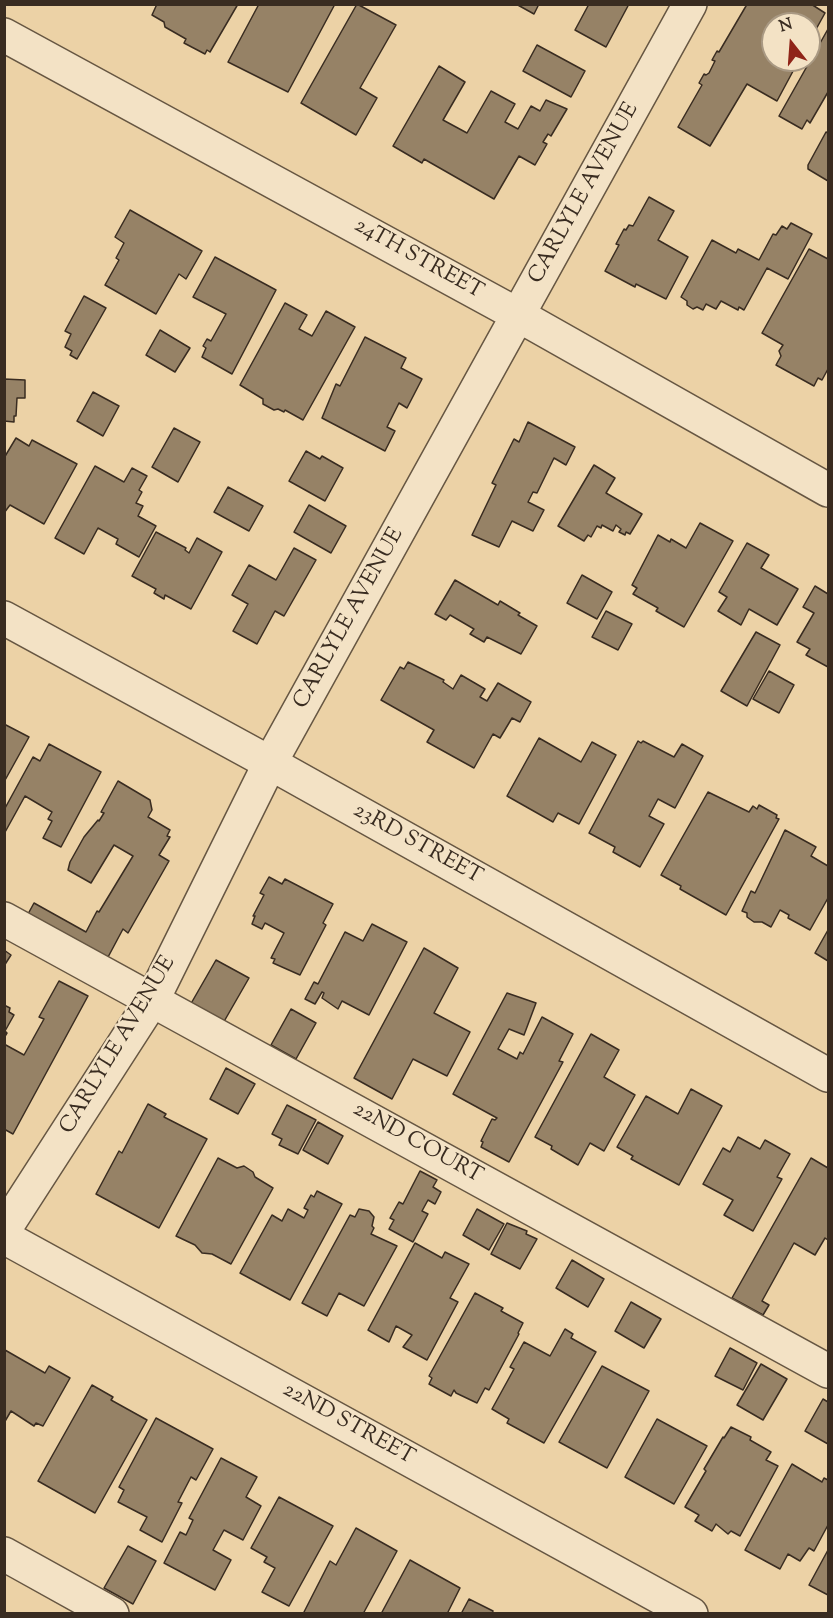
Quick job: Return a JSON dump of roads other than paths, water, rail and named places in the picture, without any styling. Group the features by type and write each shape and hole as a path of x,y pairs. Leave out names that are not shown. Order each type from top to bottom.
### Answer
{"street":[{"name":"CARLYLE AVENUE","path":"4,1230 153,999 270,763 690,4"},
{"name":"24TH STREET","path":"4,36 518,315 828,490"},
{"name":"23RD STREET","path":"4,618 270,763 828,1075"},
{"name":"22ND COURT","path":"4,919 828,1371"},
{"name":"22ND STREET","path":"4,1237 691,1614"},
{"path":"4,1554 112,1614"}]}
